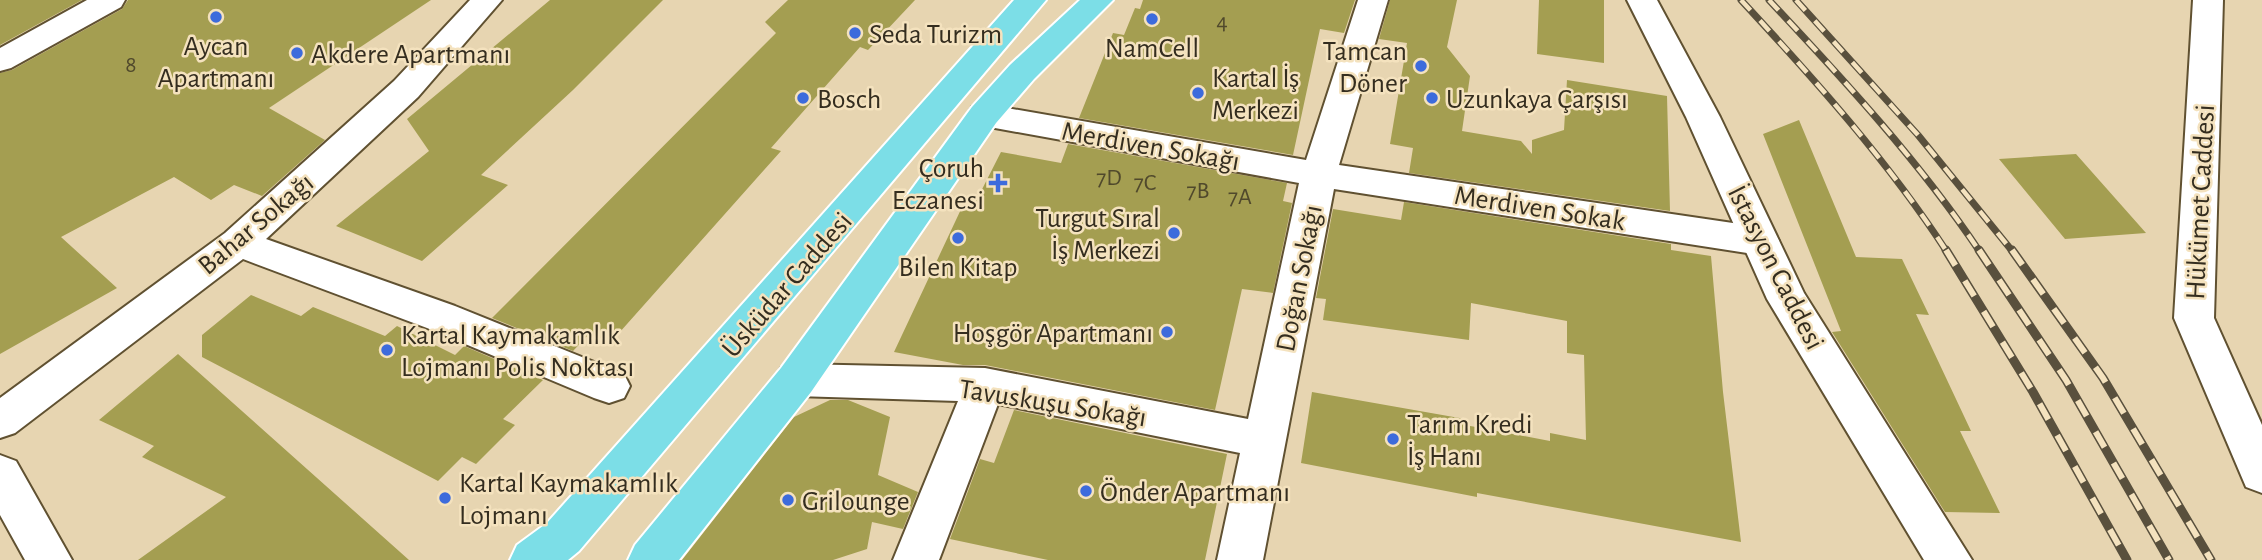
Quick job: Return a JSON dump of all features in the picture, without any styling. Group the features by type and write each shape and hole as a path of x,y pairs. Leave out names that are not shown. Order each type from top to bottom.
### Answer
{"main road":[{"name":"Üsküdar Caddesi","path":"533,560 563,537 1031,0"},
{"name":"Üsküdar Caddesi","path":"651,560 796,380 984,115 1022,72 1098,0"}],"street":[{"path":"0,61 110,0"},
{"name":"Bahar Sokağı","path":"0,421 238,243 405,89 487,0"},
{"name":"Doğan Sokağı","path":"1241,560 1319,174 1373,0"},
{"name":"İstasyon Caddesi","path":"1642,0 1703,117 1787,299 1949,560"},
{"name":"Hükümet Caddesi","path":"2207,0 2194,318 2262,474"},
{"name":"Merdiven Sokağı","path":"984,115 1319,174"},
{"name":"Merdiven Sokak","path":"1319,174 1760,241"},
{"path":"238,243 441,317 609,386"},
{"name":"Tavuskuşu Sokağı","path":"796,380 985,385 1265,440"},
{"path":"916,560 985,385"},
{"path":"0,474 49,560"}],"building":[{"path":"0,0 82,0 0,45"},
{"path":"128,0 431,0 269,108 325,140 262,196 234,185 211,200 174,177 61,237 117,288 0,354 0,73 12,70 122,9"},
{"path":"550,0 663,0 573,90 481,175 508,185 422,261 336,226 429,151 407,119"},
{"path":"788,0 915,0 868,50 860,47 771,148 781,151 611,342 589,334 573,351 492,318 776,33 765,22"},
{"name":"Kartal İş Merkezi","path":"1143,0 1355,0 1344,33 1320,29 1293,155 1079,118 1113,33 1124,35 1135,8 1140,9"},
{"path":"1390,0 1457,0 1447,47 1470,76 1462,131 1521,141 1532,154 1532,140 1564,130 1567,80 1667,96 1670,211 1409,173 1413,148 1390,144 1407,43 1379,39"},
{"path":"1539,0 1604,0 1604,63 1537,54"},
{"path":"1799,120 1856,257 1902,259 1929,315 1916,314 1971,431 1960,431 2000,513 1945,512 1832,332 1841,331 1763,134"},
{"path":"1068,144 1287,183 1283,201 1292,203 1273,293 1242,289 1215,410 985,365 963,365 894,352 963,205 973,207 1001,152 1061,163"},
{"path":"2076,154 2146,233 2065,239 1999,159"},
{"path":"1404,202 1671,244 1671,250 1711,256 1723,392 1741,542 1477,493 1477,497 1301,463 1312,392 1465,419 1465,425 1550,441 1550,433 1586,440 1584,355 1567,353 1567,321 1471,303 1469,340 1323,320 1326,299 1316,298 1333,209 1401,220"},
{"path":"251,295 301,316 313,307 385,336 397,326 455,355 464,346 543,380 503,419 515,425 476,464 462,457 438,481 202,357 202,335"},
{"path":"178,354 409,560 138,560 226,497 142,457 154,446 99,420"},
{"path":"830,400 848,400 890,417 878,475 918,492 903,529 872,522 867,549 833,560 682,560 794,417"},
{"name":"Önder Apartmanı","path":"1014,410 1227,454 1205,560 1048,560 950,539 980,459 994,463"}],"railway":[{"path":"1741,0 1875,153 1947,252"},
{"path":"1769,0 1906,153 1980,252"},
{"path":"1796,0 1918,135 2013,252"},
{"path":"1946,250 2033,392 2127,560"},
{"path":"1979,250 2066,380 2169,560"},
{"path":"2012,250 2103,378 2211,560"}],"place":[{"name":"Aycan Apartmanı","path":"216,17"},
{"name":"NamCell","path":"1152,19"},
{"name":"Seda Turizm","path":"855,33"},
{"name":"Akdere Apartmanı","path":"297,53"},
{"name":"Tamcan Döner","path":"1421,66"},
{"name":"Kartal İş Merkezi","path":"1198,93"},
{"name":"Bosch","path":"803,98"},
{"name":"Uzunkaya Çarşısı","path":"1432,98"},
{"name":"Çoruh Eczanesi","path":"998,183"},
{"name":"Turgut Sıral İş Merkezi","path":"1174,233"},
{"name":"Bilen Kitap","path":"958,238"},
{"name":"Hoşgör Apartmanı","path":"1167,332"},
{"name":"Kartal Kaymakamlık Lojmanı Polis Noktası","path":"387,350"},
{"name":"Tarım Kredi İş Hanı","path":"1393,439"},
{"name":"Önder Apartmanı","path":"1086,491"},
{"name":"Kartal Kaymakamlık Lojmanı","path":"445,498"},
{"name":"Grilounge","path":"788,500"}]}
